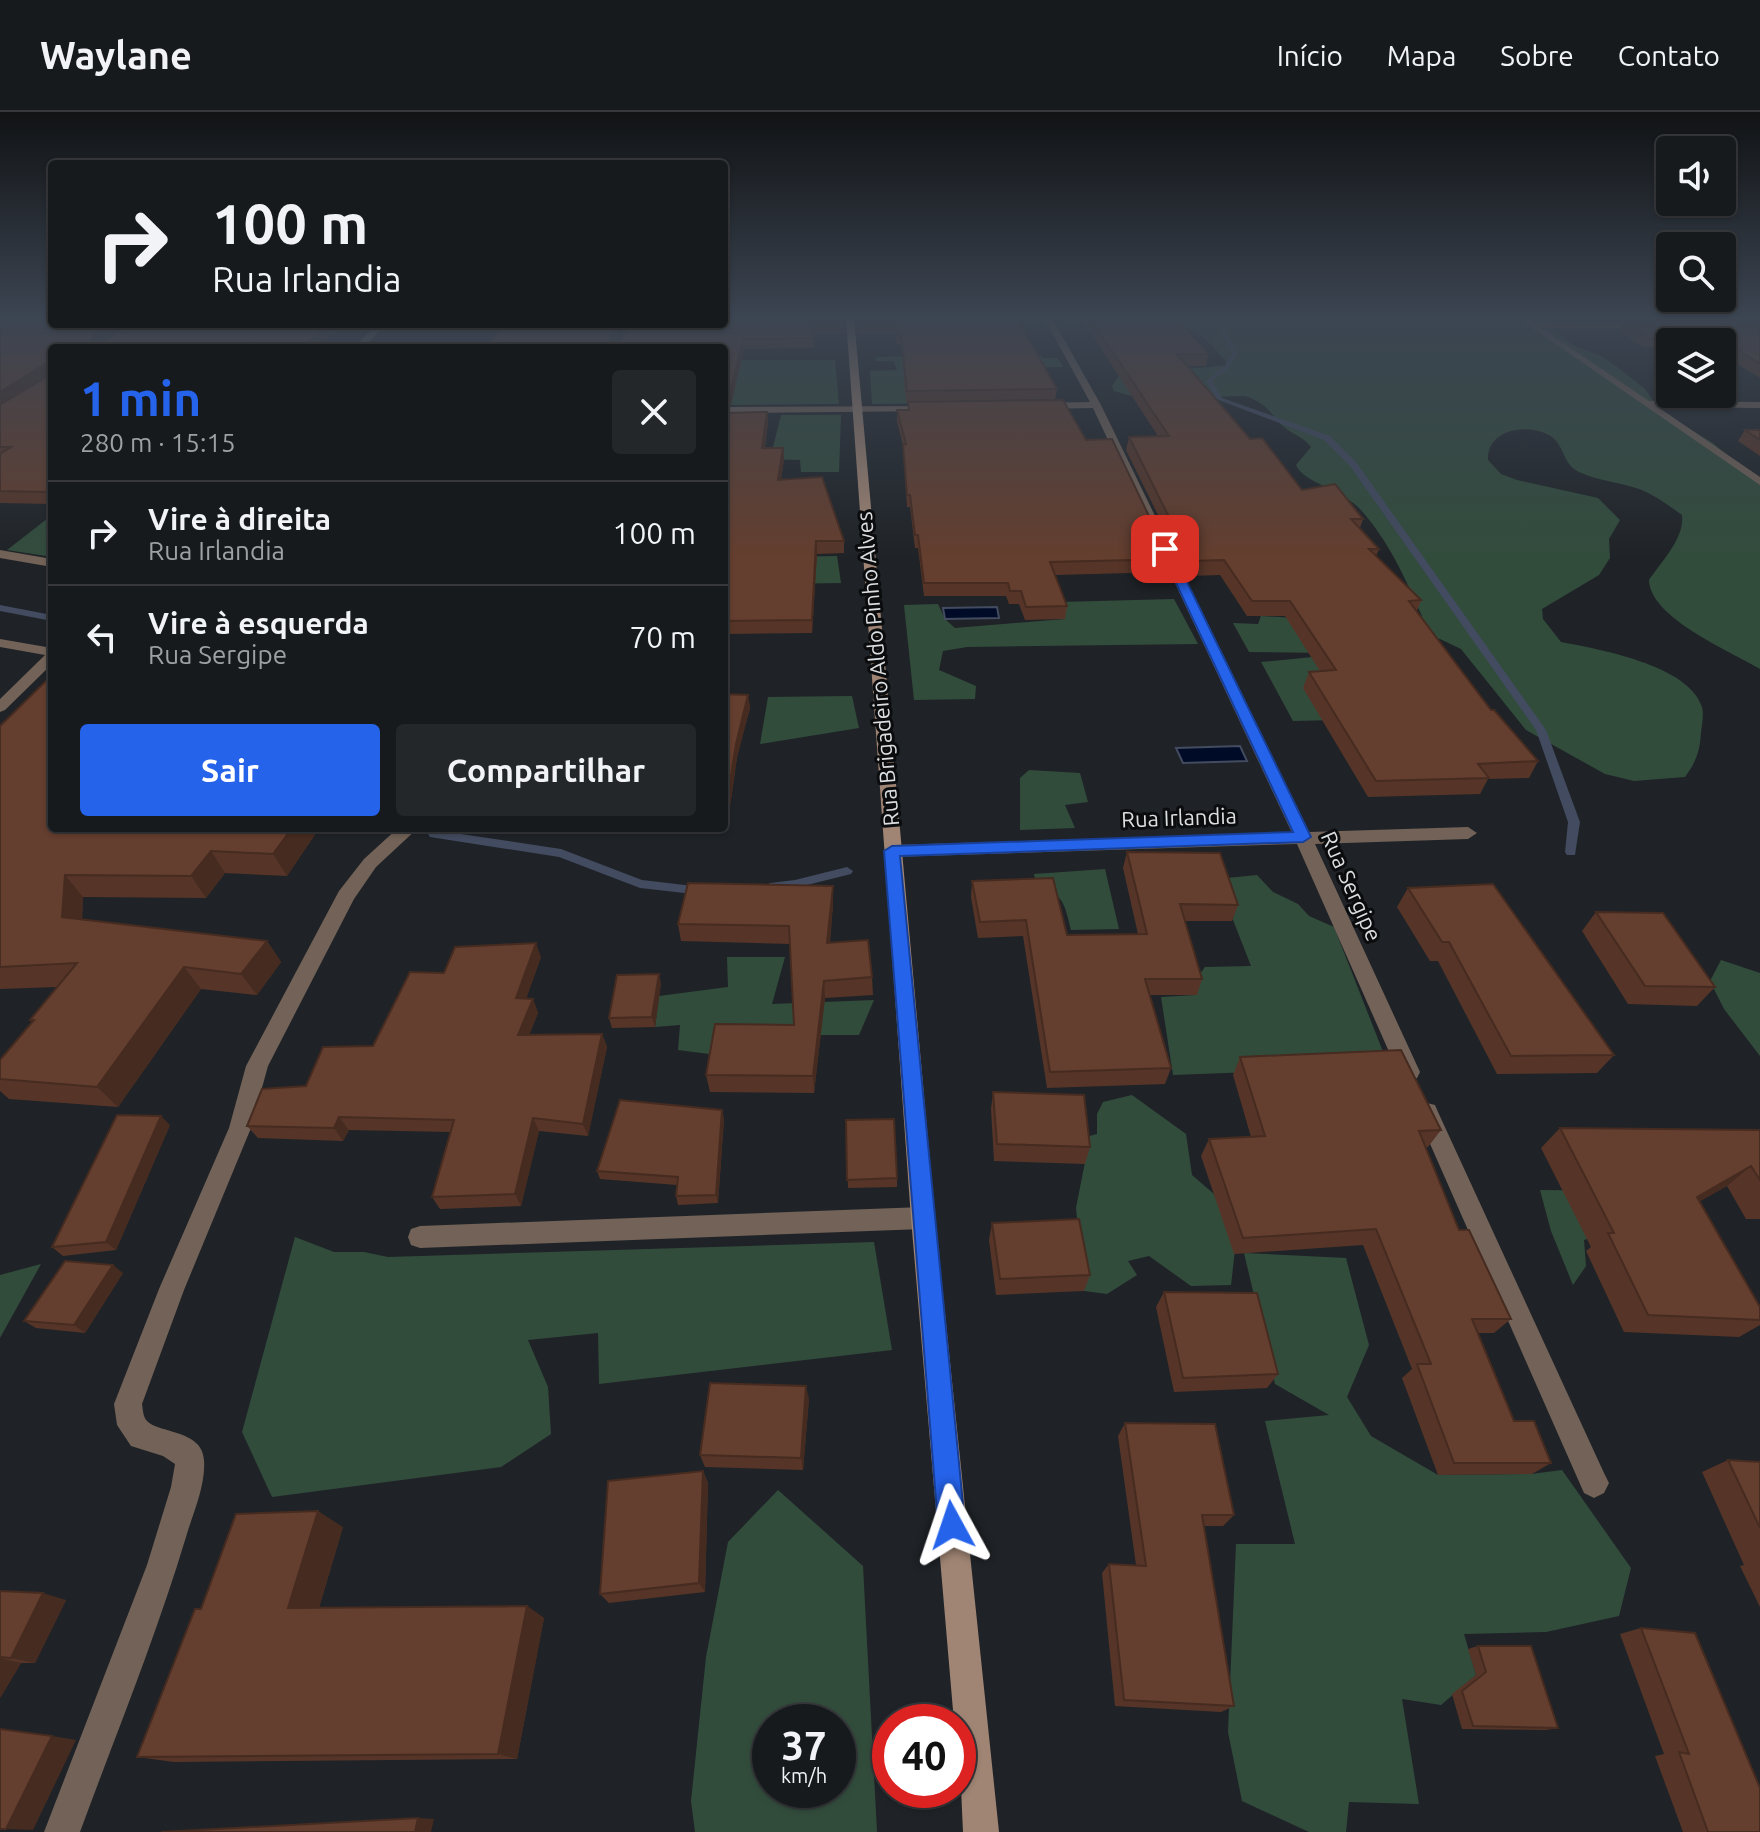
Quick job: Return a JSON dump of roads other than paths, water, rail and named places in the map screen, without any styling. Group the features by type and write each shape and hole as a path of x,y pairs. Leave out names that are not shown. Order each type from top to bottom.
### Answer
{"street":[{"name":"Rua Brigadeiro Aldo Pinho Alves","path":"854,398 923,1218 981,1832"},
{"name":"Rua Sergipe","path":"1092,398 1303,837 1594,1483"},
{"path":"1638,398 1760,482"},
{"path":"1646,404 1760,405"},
{"path":"1021,406 1096,405"},
{"path":"728,410 946,407"},
{"path":"0,554 48,562"},
{"path":"0,643 48,653"},
{"path":"0,707 48,658"},
{"path":"62,1832 162,1565 186,1487 190,1458 170,1443 141,1436 131,1425 128,1404 172,1289 240,1128 257,1066 346,896 370,863 405,832"},
{"name":"Rua Irlandia","path":"892,851 1468,833"},
{"path":"420,1237 923,1218"}],"water":[{"path":"997,607 999,618 945,619 943,608"},
{"path":"1240,746 1247,761 1183,763 1176,748"}],"waterway":[{"path":"1219,398 1327,438 1353,464 1541,730 1574,822 1571,852"},
{"path":"0,608 48,617"},
{"path":"434,834 561,853 640,884 702,891"},
{"path":"770,887 847,871"}]}
